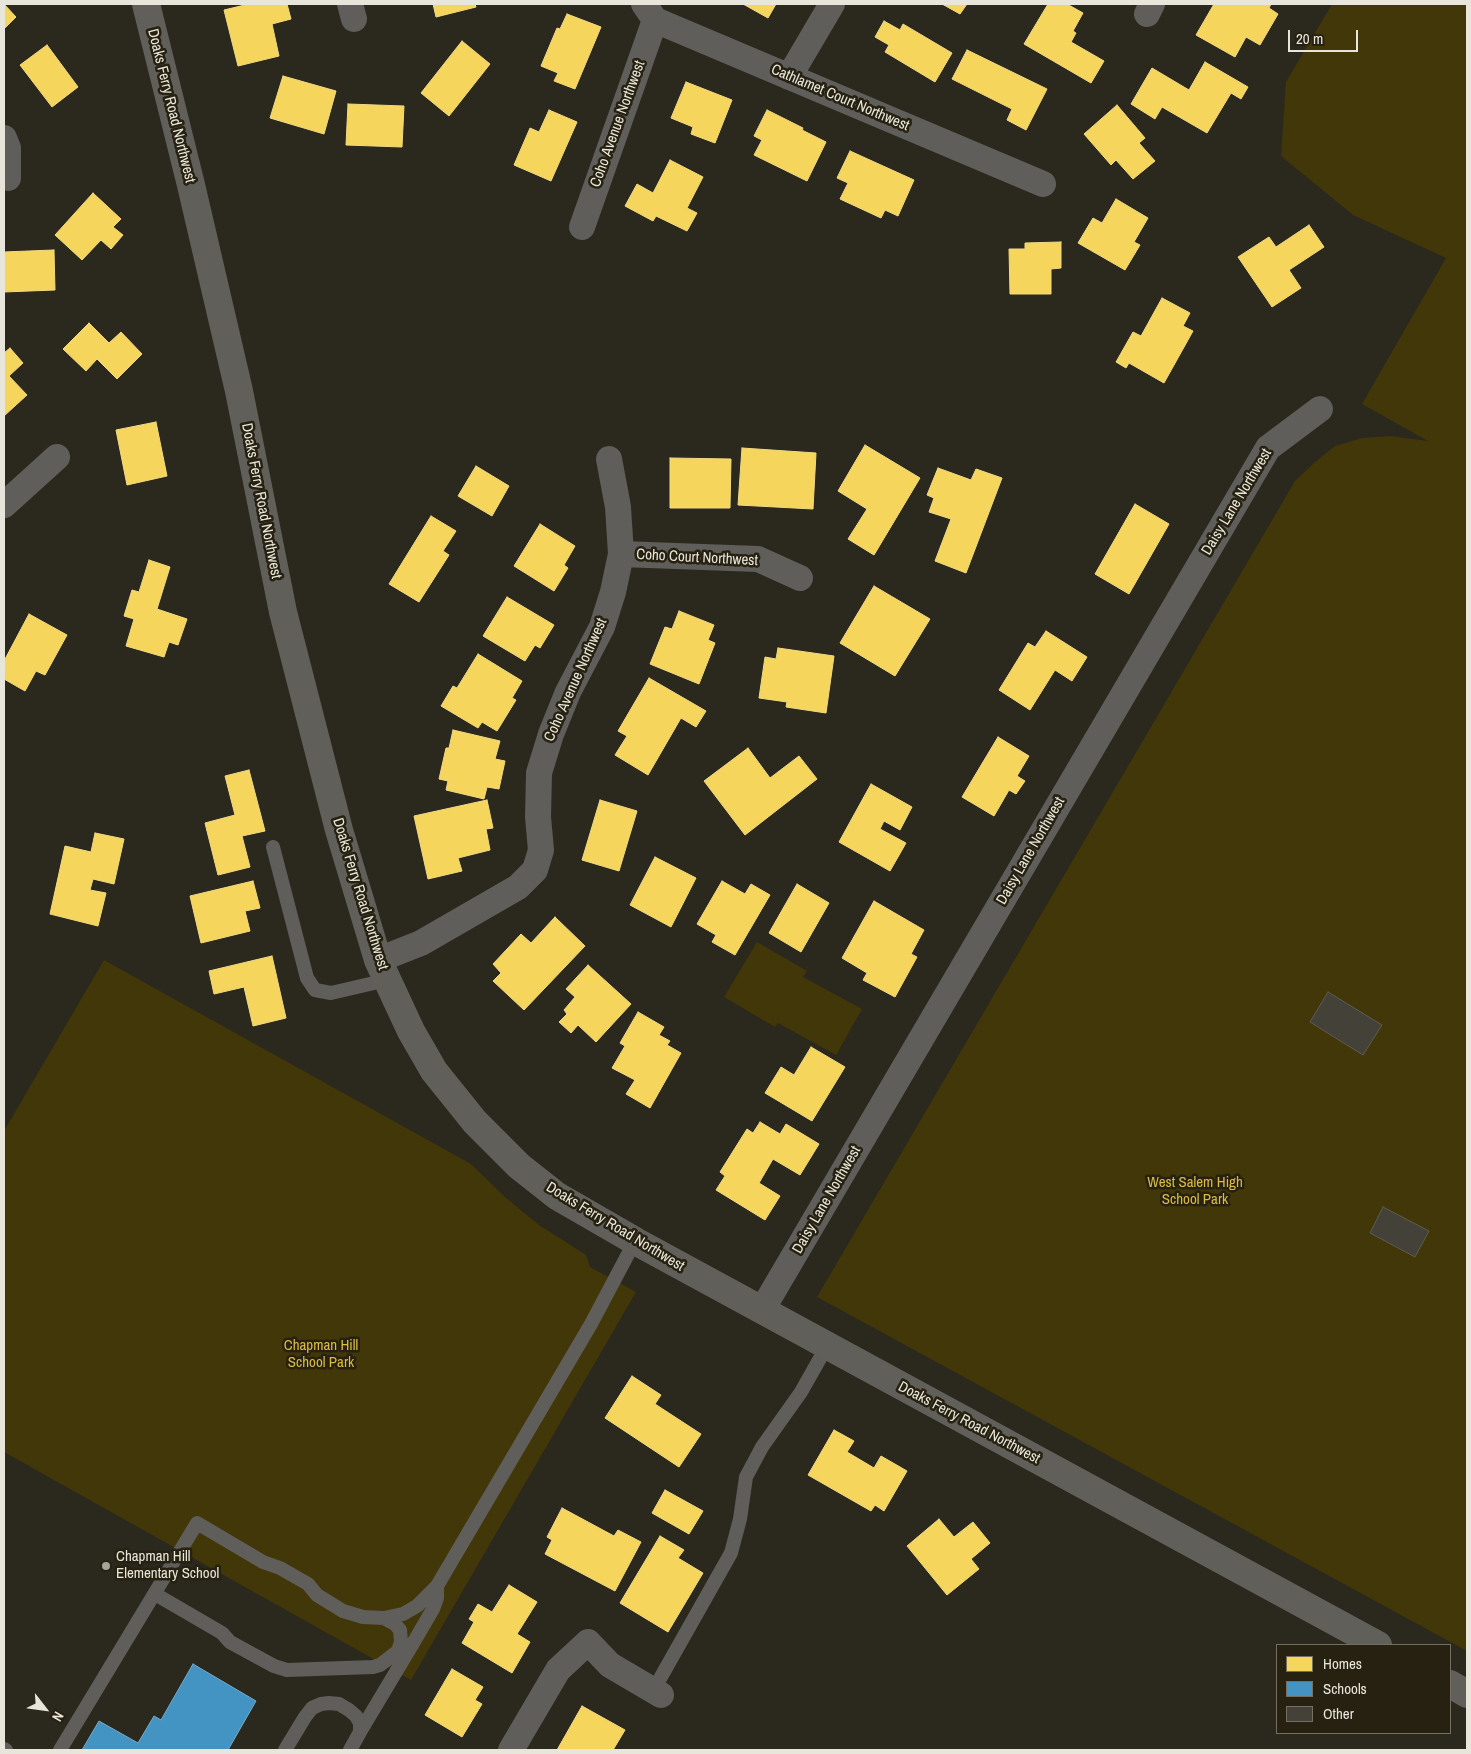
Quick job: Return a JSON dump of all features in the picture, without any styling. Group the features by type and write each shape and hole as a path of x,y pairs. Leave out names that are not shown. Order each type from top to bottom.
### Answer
{"main road":[{"name":"Doaks Ferry Road Northwest","path":"146,4 239,391 283,612 339,830 383,970 410,1031 434,1071 475,1122 519,1166 557,1196 635,1241 1376,1644"},
{"path":"1451,1685 1467,1694"}],"street":[{"path":"789,77 832,4"},
{"name":"Coho Avenue Northwest","path":"582,227 649,12"},
{"name":"Cathlamet Court Northwest","path":"649,12 789,77 1043,184"},
{"path":"4,138 8,148 8,178"},
{"name":"Daisy Lane Northwest","path":"762,1310 1268,448 1320,409"},
{"path":"4,505 57,457"},
{"name":"Coho Avenue Northwest","path":"383,970 421,943 518,887 535,870 541,850 538,818 539,773 551,734 568,692 602,627 613,592 620,554 618,507 609,459"},
{"name":"Coho Court Northwest","path":"620,554 758,560 800,578"},
{"path":"511,1750 558,1670 588,1642 610,1665 657,1693"}],"lane":[{"path":"273,847 307,978 315,990 331,993 383,970"},
{"path":"60,1750 197,1523 263,1562 280,1568 308,1584 317,1595 343,1611 362,1617 384,1618 403,1614 417,1606 437,1586 591,1324 635,1241"},
{"path":"657,1693 730,1553 740,1519 746,1477 762,1447 801,1392 827,1346"},
{"path":"350,1750 433,1610 438,1598 437,1586"},
{"path":"155,1594 222,1633 230,1642 274,1666 287,1670 373,1667 398,1651 412,1645"},
{"path":"384,1618 395,1624 400,1630 401,1642 398,1651"},
{"path":"285,1750 305,1717 312,1708 320,1704 339,1704 349,1710 360,1723 360,1732"}],"green space":[{"name":"West Salem High School Park","path":"1332,4 1467,4 1467,1651 817,1297 1295,481 1335,446 1362,438 1391,436 1428,441 1362,404 1446,258 1353,215 1281,156 1286,82"},
{"path":"757,942 807,971 803,977 862,1009 836,1055 778,1023 775,1027 724,997"},
{"name":"Chapman Hill School Park","path":"104,960 471,1164 505,1197 539,1225 586,1255 590,1267 636,1292 411,1680 4,1452 4,1131"}],"building: Homes":[{"path":"4,4 16,17 4,29"},
{"path":"249,4 287,4 291,19 272,24 279,56 238,66 224,10"},
{"path":"433,4 475,4 476,7 436,17"},
{"path":"743,4 776,4 768,18"},
{"path":"942,4 967,4 960,14"},
{"path":"1048,4 1067,4 1083,13 1073,31 1076,33 1071,42 1104,61 1091,83 1024,44"},
{"path":"1214,4 1271,4 1269,8 1278,14 1260,45 1246,37 1235,57 1196,35"},
{"path":"567,14 601,27 575,89 554,81 558,73 541,66 557,28 560,29"},
{"path":"884,21 900,30 903,24 952,53 935,82 885,52 889,45 875,37"},
{"path":"462,41 490,64 449,116 421,93"},
{"path":"47,45 78,87 52,107 20,65"},
{"path":"967,50 1047,89 1026,130 1007,120 1012,109 952,79"},
{"path":"1205,62 1248,87 1241,99 1231,93 1207,133 1162,107 1155,119 1131,104 1152,68 1189,90"},
{"path":"283,76 336,91 324,134 270,118"},
{"path":"686,82 732,100 715,143 691,134 693,127 671,118"},
{"path":"348,104 404,106 402,147 346,145"},
{"path":"1117,105 1145,138 1139,143 1155,161 1133,179 1116,160 1111,165 1084,134"},
{"path":"549,110 577,122 551,181 514,165 530,128 539,132"},
{"path":"767,110 826,142 807,181 754,155 762,140 754,136"},
{"path":"850,151 914,180 898,216 885,210 881,218 840,199 848,183 837,178"},
{"path":"670,160 703,177 687,208 697,213 687,231 656,216 653,221 625,206 637,184 653,193"},
{"path":"93,193 121,219 113,227 123,235 111,249 101,240 82,260 55,235"},
{"path":"1116,199 1148,218 1134,242 1140,245 1125,270 1078,243 1093,218 1102,223"},
{"path":"1309,225 1324,247 1289,270 1301,288 1272,307 1238,257 1269,237 1276,247"},
{"path":"1061,242 1061,268 1051,269 1051,294 1010,294 1009,249 1025,249 1025,243"},
{"path":"54,250 55,290 4,292 4,252"},
{"path":"1162,298 1190,313 1183,326 1193,331 1164,383 1129,363 1126,368 1116,362 1133,332 1141,336"},
{"path":"89,323 109,343 121,332 142,354 117,379 97,359 86,371 63,349"},
{"path":"10,348 23,363 9,376 27,395 4,416 4,353"},
{"path":"156,422 167,476 127,485 116,430"},
{"path":"865,445 920,478 874,555 848,539 867,509 838,491"},
{"path":"742,448 816,453 813,509 738,505"},
{"path":"670,458 731,459 730,508 670,508"},
{"path":"476,466 509,486 492,516 458,496"},
{"path":"938,468 971,480 976,469 1002,478 966,573 935,561 951,519 929,512 934,498 927,495"},
{"path":"1135,504 1169,524 1129,594 1095,574"},
{"path":"431,516 456,531 443,551 449,555 419,602 389,584"},
{"path":"540,524 575,546 564,565 568,568 554,591 514,566"},
{"path":"149,560 170,567 157,609 187,619 178,645 169,642 164,657 126,646 134,619 124,616 132,590 139,592"},
{"path":"874,586 930,619 895,676 840,643"},
{"path":"507,597 554,625 540,648 535,645 525,661 483,636"},
{"path":"679,611 714,625 708,640 715,643 699,684 650,664 665,627 672,629"},
{"path":"29,614 67,635 45,675 36,671 25,691 4,679 4,661"},
{"path":"1046,631 1087,657 1072,681 1055,670 1030,710 999,690 1028,643 1035,647"},
{"path":"778,648 834,656 826,713 786,707 787,702 759,698 765,657 776,659"},
{"path":"478,654 522,681 512,698 516,700 497,731 482,722 478,728 441,706 453,686 457,688"},
{"path":"649,678 706,711 696,727 681,718 648,775 615,755 627,736 618,731"},
{"path":"453,730 500,741 495,759 505,761 499,789 487,787 484,799 446,790 448,781 439,779 446,748 449,748"},
{"path":"998,737 1029,756 1017,776 1025,781 1016,794 1009,790 994,816 962,797"},
{"path":"748,748 770,778 799,756 817,779 745,835 704,781"},
{"path":"249,770 265,831 242,836 250,867 218,875 205,823 235,815 225,776"},
{"path":"871,784 912,807 900,830 884,821 880,829 906,843 890,871 839,842"},
{"path":"487,800 493,828 486,829 490,850 458,858 462,871 428,879 414,816"},
{"path":"600,800 637,811 619,871 582,860"},
{"path":"95,833 124,839 114,884 93,879 90,890 106,893 98,926 50,914 65,846 91,852"},
{"path":"655,857 696,878 671,927 630,905"},
{"path":"253,881 260,908 245,911 250,931 201,943 190,896"},
{"path":"722,881 745,894 751,884 770,895 735,955 712,942 716,935 697,924"},
{"path":"797,884 829,903 801,952 769,933"},
{"path":"874,901 924,930 911,954 917,957 895,997 863,980 867,973 842,958"},
{"path":"555,917 585,946 524,1010 493,981 501,973 493,964 521,934 531,943"},
{"path":"272,956 286,1018 253,1026 244,987 214,994 209,971"},
{"path":"588,965 631,1004 596,1042 578,1025 571,1033 559,1022 567,1014 564,1010 575,997 566,989"},
{"path":"638,1012 664,1027 659,1035 670,1041 667,1045 681,1053 650,1108 626,1094 635,1080 612,1068 625,1046 620,1043"},
{"path":"811,1047 845,1067 812,1121 765,1093 781,1067 794,1075"},
{"path":"760,1122 780,1134 786,1124 819,1144 800,1175 773,1159 759,1183 780,1196 765,1220 716,1190 725,1176 720,1172 747,1129 753,1133"},
{"path":"632,1376 661,1395 655,1404 701,1434 679,1467 605,1418"},
{"path":"834,1430 854,1441 847,1452 874,1468 881,1456 907,1471 884,1511 875,1505 871,1511 808,1475"},
{"path":"665,1490 703,1511 689,1534 652,1513"},
{"path":"562,1508 614,1536 618,1530 641,1542 615,1591 545,1554 552,1540 547,1537"},
{"path":"939,1519 954,1537 973,1522 990,1543 971,1559 979,1569 947,1595 907,1546"},
{"path":"660,1536 684,1550 678,1558 703,1573 668,1632 620,1603"},
{"path":"509,1585 537,1602 517,1634 530,1642 512,1673 462,1643 474,1622 469,1619 478,1604 492,1612"},
{"path":"452,1669 483,1687 475,1700 482,1704 462,1737 425,1715"},
{"path":"582,1706 625,1730 613,1750 557,1750"}],"building: Schools":[{"path":"193,1664 256,1701 228,1750 82,1750 99,1721 138,1743 154,1716 161,1720"}],"building: Other":[{"path":"1328,992 1382,1025 1363,1055 1310,1022"},
{"path":"1383,1207 1429,1231 1415,1257 1370,1233"}],"place":[{"name":"Chapman Hill Elementary School","path":"106,1566"}]}
